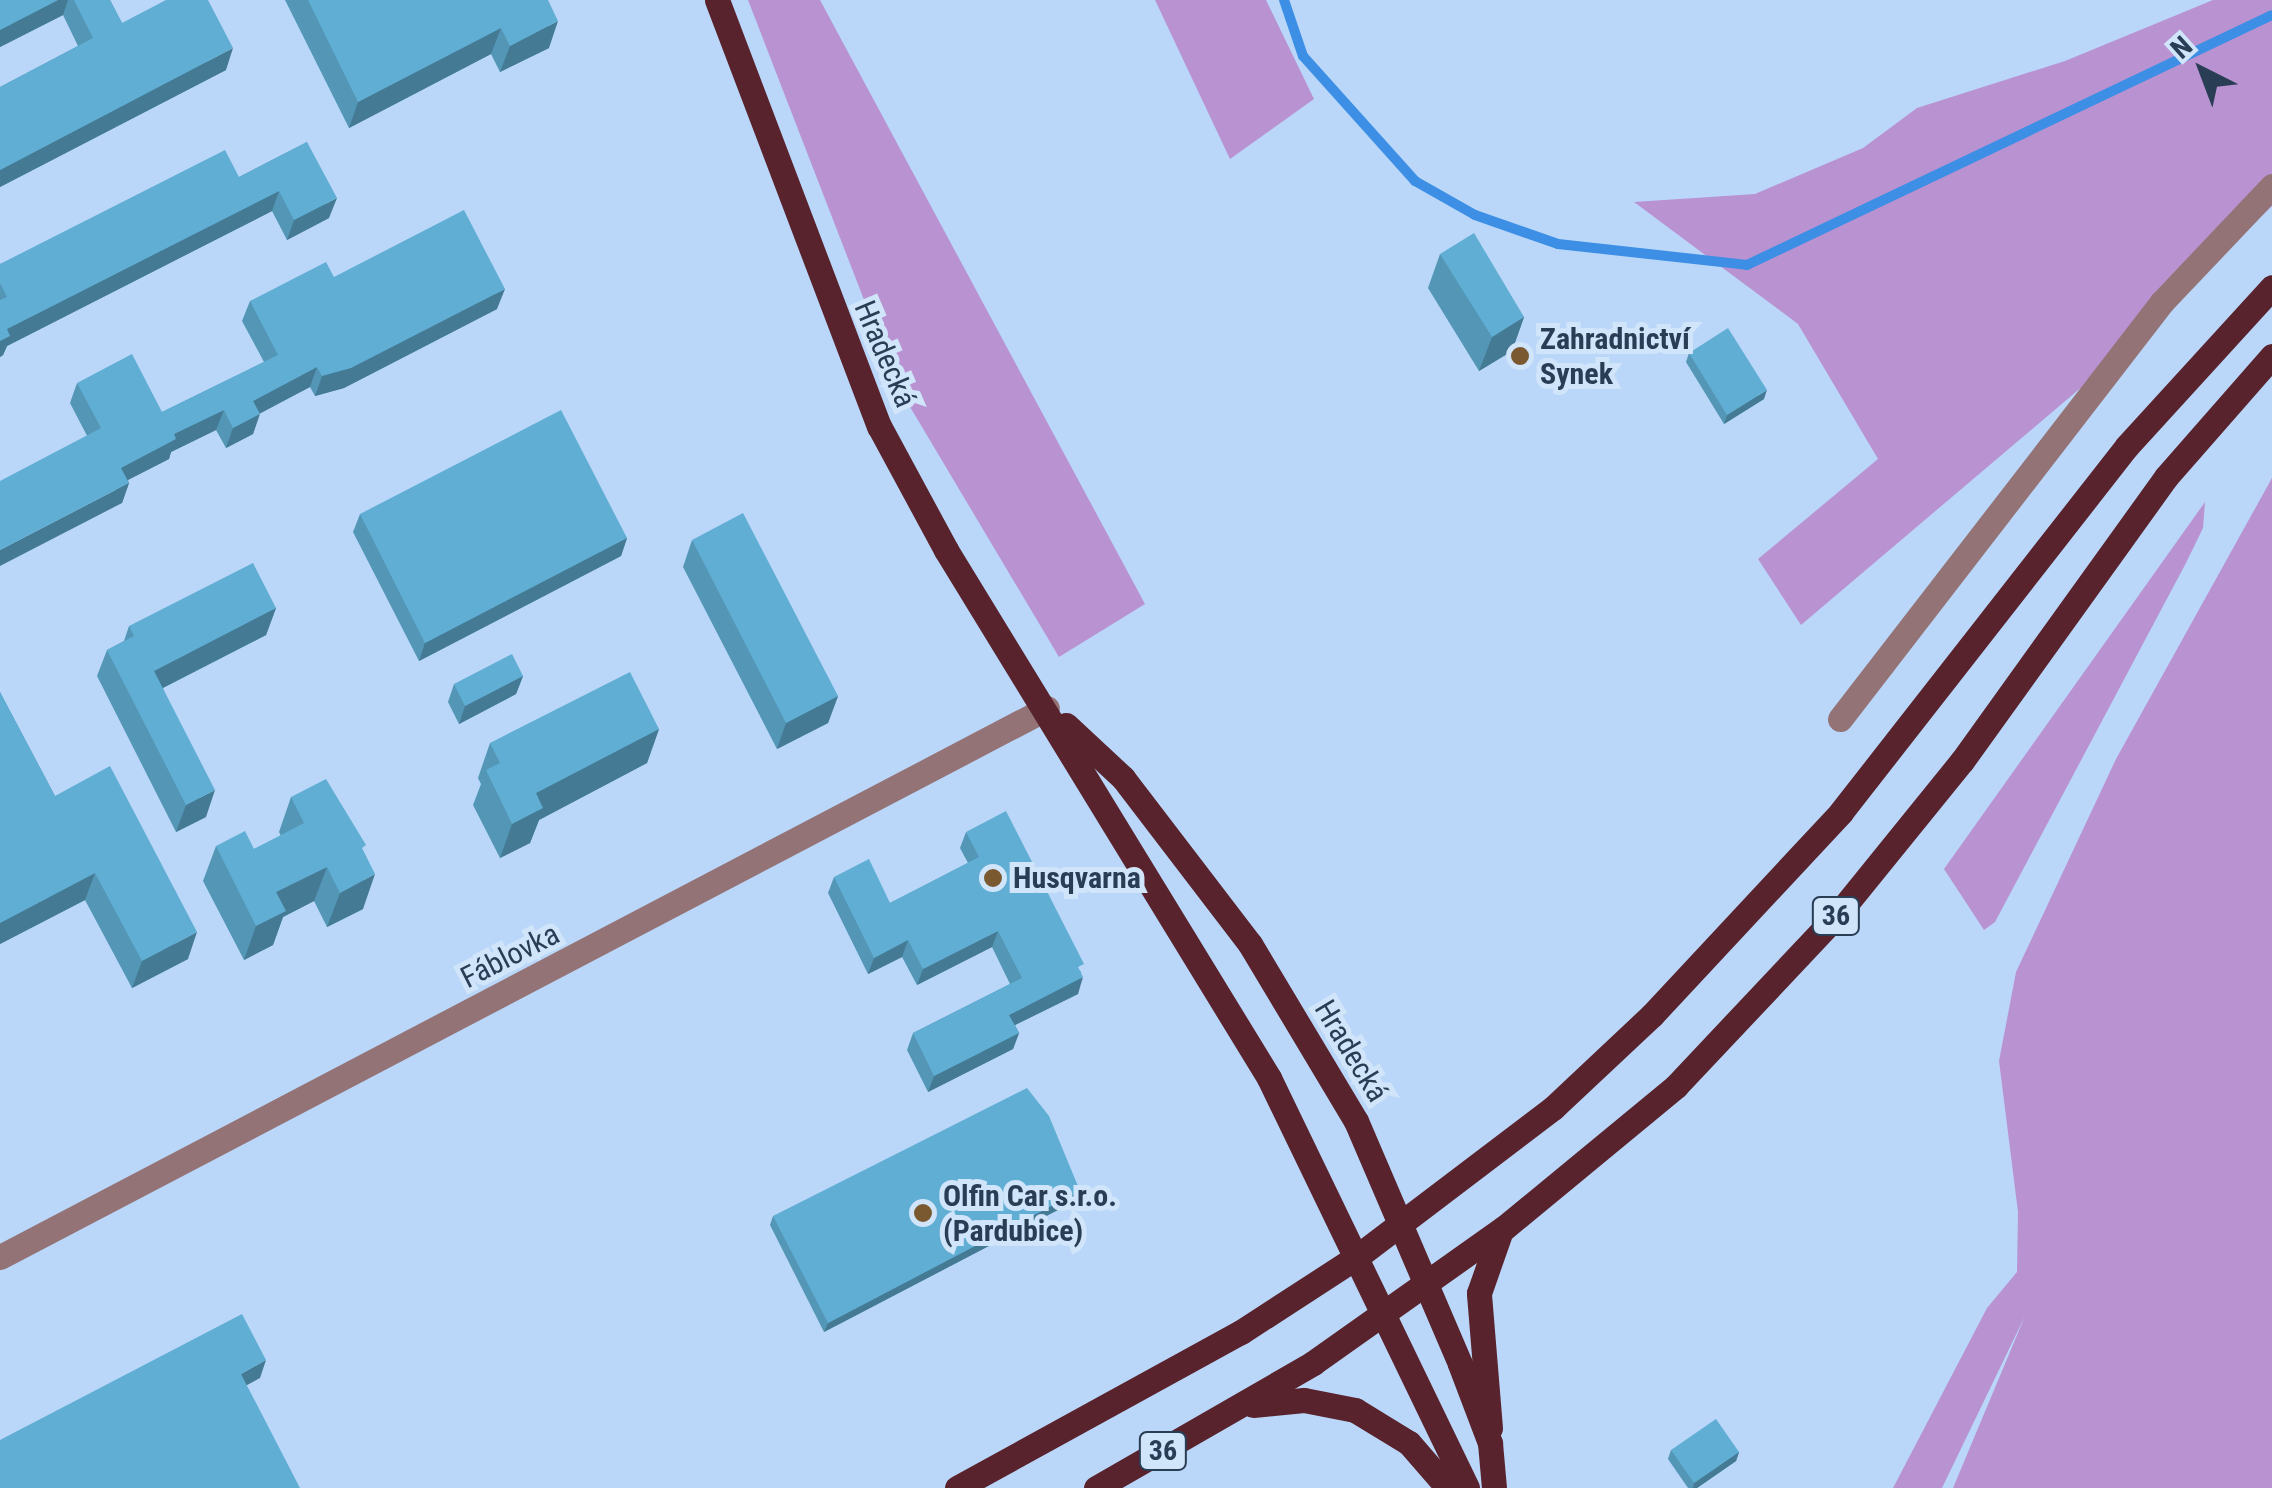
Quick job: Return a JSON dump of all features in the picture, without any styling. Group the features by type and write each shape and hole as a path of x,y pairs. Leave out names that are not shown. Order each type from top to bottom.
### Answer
{"main road":[{"name":"Hradecká","path":"716,0 879,426 946,550 1047,708 1269,1078 1467,1488"},
{"name":"36","path":"958,1488 1226,1341 1358,1256 1553,1108 1717,949 1901,740 2180,382 2272,287"},
{"name":"36","path":"1096,1488 1230,1414 1385,1312 1504,1228 1676,1086 1838,914 1962,761 2166,476 2272,356"},
{"name":"Hradecká","path":"1047,708 1123,778 1250,944 1356,1121 1404,1222 1490,1443 1494,1488"},
{"path":"1490,1443 1480,1293 1486,1259 1504,1228"},
{"path":"1230,1414 1304,1400 1356,1410 1409,1443 1448,1488"}],"street":[{"path":"1840,720 2162,302 2272,186"},
{"name":"Fáblovka","path":"0,1256 1047,708"}],"shaded area":[{"path":"748,0 820,0 1145,604 1059,657 897,385"},
{"path":"1155,0 1266,0 1314,99 1230,159"},
{"path":"2213,0 2272,0 2272,206 2110,363 1801,625 1758,559 1878,459 1798,324 1634,202 1755,194 1863,148 1917,108 2065,61"},
{"path":"2272,478 2272,1488 1953,1488 2025,1316 1942,1488 1893,1488 1987,1308 2017,1272 2018,1212 1999,1061 2016,972 2116,759"},
{"path":"2205,502 2203,528 2186,563 1995,922 1984,930 1944,869"}],"building":[{"path":"0,0 58,0 0,30"},
{"path":"74,0 110,0 122,23 166,0 208,0 233,48 0,170 0,87 93,38"},
{"path":"308,0 548,0 558,21 510,46 501,28 358,102"},
{"path":"307,142 337,198 294,220 279,191 7,329 10,336 0,341 0,300 7,297 0,283 0,264 225,150 239,177"},
{"path":"464,210 505,289 351,368 322,376 317,367 253,401 260,414 233,428 224,410 174,434 176,439 121,468 129,483 0,550 0,481 101,428 77,383 132,354 162,412 278,355 250,301 326,262 334,277"},
{"path":"1474,233 1524,317 1492,337 1440,254"},
{"path":"1728,328 1767,390 1727,415 1689,353"},
{"path":"561,410 627,538 425,643 360,514"},
{"path":"743,513 838,696 786,723 692,540"},
{"path":"253,563 276,608 154,671 215,790 186,805 107,650 134,636 129,626"},
{"path":"512,654 523,676 465,706 454,684"},
{"path":"630,672 659,729 536,793 543,808 512,824 486,770 500,763 490,743"},
{"path":"0,692 55,796 110,766 197,932 142,961 95,873 0,923"},
{"path":"326,779 366,845 362,848 375,874 340,893 327,867 276,892 286,911 256,926 216,846 245,831 254,849 304,823 291,797"},
{"path":"1006,811 1084,964 1078,967 1083,977 1009,1015 1019,1033 934,1076 913,1033 1022,978 998,931 923,969 908,940 874,958 834,877 869,859 890,903 979,857 966,832"},
{"name":"Olfin Car s.r.o. (Pardubice)","path":"1027,1088 1049,1116 1080,1191 828,1323 773,1216"},
{"path":"242,1314 266,1360 241,1374 300,1488 0,1488 0,1440"},
{"path":"1716,1419 1739,1452 1694,1483 1671,1450"}],"waterway":[{"path":"1284,0 1303,56 1415,181 1475,215 1558,244 1747,265 2272,15"}],"place":[{"name":"Zahradnictví Synek","path":"1520,356"},
{"name":"Husqvarna","path":"993,878"},
{"name":"Olfin Car s.r.o. (Pardubice)","path":"923,1213"}]}
